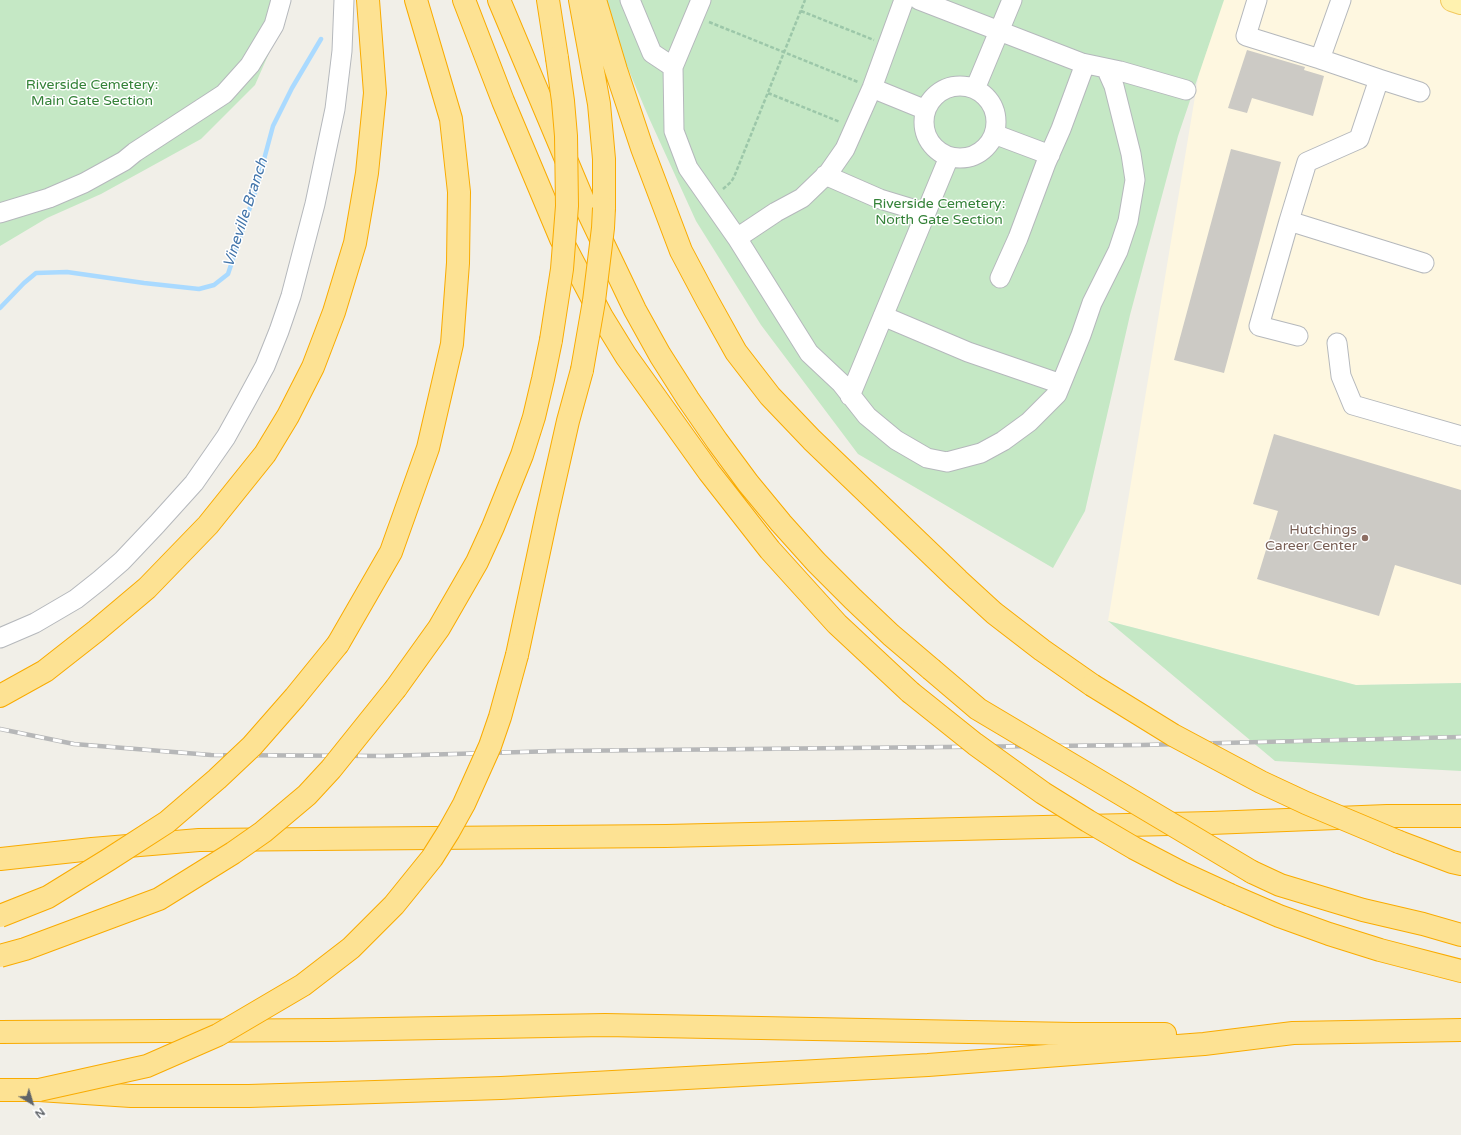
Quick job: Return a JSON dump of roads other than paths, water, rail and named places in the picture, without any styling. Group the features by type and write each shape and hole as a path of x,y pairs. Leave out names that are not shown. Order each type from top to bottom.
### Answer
{"highway":[{"path":"0,696 44,671 96,631 147,588 208,525 265,454 288,416 313,367 346,278 355,243 367,174 376,93 368,0"},
{"path":"0,916 48,897 108,860 167,822 217,779 252,746 295,697 338,644 391,552 428,448 452,344 458,263 459,192 451,119 416,0"},
{"path":"464,0 561,239 598,310 626,356 652,394 713,478 770,550 837,624 910,692 975,744 1043,793 1134,848 1182,873 1279,916 1380,950 1461,971"},
{"path":"500,0 596,228 634,310 660,355 688,399 748,483 781,523 853,599 892,635 978,709 1252,872 1280,885 1355,908 1424,924 1461,935"},
{"path":"0,956 26,949 159,898 233,853 263,832 307,795 331,769 396,688 439,628 473,568 511,485 531,425 544,379 552,340 562,269 567,206 564,101 548,0"},
{"path":"39,1090 147,1066 218,1035 303,985 351,948 389,911 414,882 432,858 457,818 478,776 500,717 517,656 568,420 582,370 594,301 603,228 604,159 599,104 580,0"},
{"path":"595,0 635,127 681,251 706,300 736,352 770,396 812,440 994,613 1042,650 1092,685 1173,735 1261,782 1319,809 1399,842 1461,864"},
{"path":"0,859 92,849 199,840 666,836 1211,823 1387,816 1461,816"},
{"path":"0,1032 288,1031 605,1025 1073,1034 1292,1033 1461,1030"},
{"path":"0,1090 39,1090 131,1096 248,1096 500,1088 920,1065 1204,1044 1292,1033"}],"main road":[{"path":"1453,0 1461,3"}],"street":[{"path":"0,213 49,198 84,183 124,161 224,94 250,65 274,25 281,0"},
{"path":"0,638 35,622 76,599 122,561 194,483 226,437 246,401 264,366 279,331 291,296 315,204 335,109 342,51 344,0"},
{"path":"630,0 652,53 673,67"},
{"path":"737,238 776,212 802,198 829,172 846,149 872,88 904,0"},
{"path":"919,0 1085,64 1106,68 1186,90"},
{"path":"975,89 1012,0"},
{"path":"1257,0 1246,36 1420,92"},
{"path":"1320,59 1341,0"},
{"path":"697,8 673,67 674,131 688,168 737,238 809,353 840,383 868,416 896,440 927,458 947,462 981,453 1003,441 1030,422 1057,394 1081,335 1092,303 1118,251 1128,221 1135,180 1131,154 1114,86 1106,68"},
{"path":"1000,278 1018,238 1050,155 1062,129 1085,64"},
{"path":"1298,336 1259,326 1307,162 1359,139 1378,79"},
{"path":"964,86 975,89 984,95 991,103 995,113 996,124 994,134 989,144 981,152 960,158 949,156 939,151 930,143 925,133 924,122 926,110 940,91 952,87 964,86"},
{"path":"872,88 926,110"},
{"path":"994,134 1050,155"},
{"path":"850,396 949,156"},
{"path":"825,175 880,199 926,213"},
{"path":"1289,221 1424,263"},
{"path":"883,316 968,352 1061,384"},
{"path":"1337,343 1341,376 1353,405 1461,436"}],"waterway":[{"name":"Vineville Branch","path":"0,308 36,273 67,272 199,289 214,285 228,274 256,189 273,126 292,88 321,39"}],"railway":[{"path":"0,729 74,744 211,755 384,756 557,751 1142,745 1461,737"}],"place":[{"name":"Hutchings Career Center","path":"1365,538"}],"park label":[{"name":"Riverside Cemetery: Main Gate Section","path":"92,94"},
{"name":"Riverside Cemetery: North Gate Section","path":"939,212"}]}
